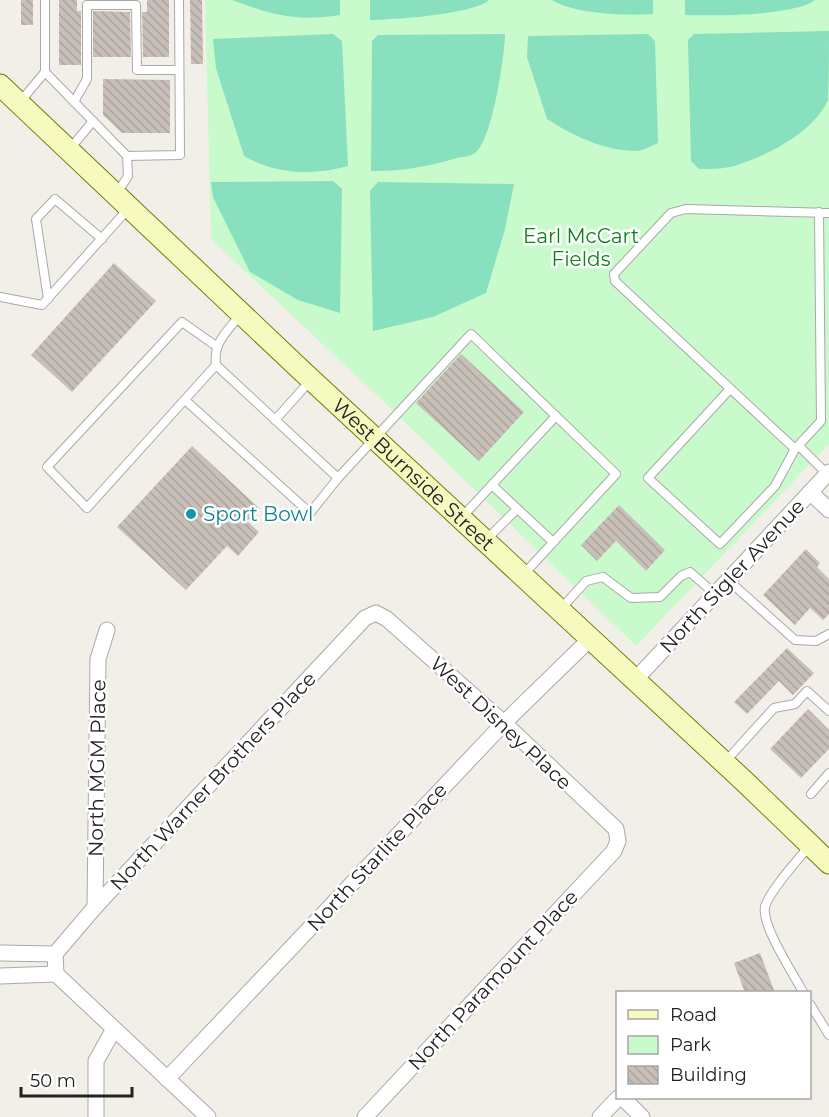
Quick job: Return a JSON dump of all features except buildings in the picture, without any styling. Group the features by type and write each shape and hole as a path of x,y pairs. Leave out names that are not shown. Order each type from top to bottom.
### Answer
{"main road":[{"name":"West Burnside Street","path":"0,85 311,380 829,863"}],"street":[{"name":"North Sigler Avenue","path":"635,680 828,473"},
{"path":"810,492 829,510"},
{"name":"West Disney Place","path":"376,613 387,619 504,723 615,829 618,841"},
{"name":"North Warner Brothers Place","path":"55,954 95,907 365,618 376,613"},
{"name":"North MGM Place","path":"95,907 98,659 107,630"},
{"name":"North Starlite Place","path":"167,1079 504,723 591,639"},
{"name":"North Paramount Place","path":"365,1117 614,851 618,841"},
{"path":"0,953 55,954 56,974 208,1117"},
{"path":"0,976 56,974"},
{"path":"96,1117 96,1061 114,1029"},
{"path":"600,1117 617,1099"},
{"path":"624,1099 642,1117"}],"lane":[{"path":"19,103 45,72 45,0"},
{"path":"127,156 180,155 179,0"},
{"path":"74,102 87,79 87,5 136,5 137,70 179,70"},
{"path":"0,297 42,306 102,239 122,201 128,176 127,156 45,72"},
{"path":"69,150 93,121"},
{"path":"48,299 36,219 55,199 102,239"},
{"path":"828,473 730,389 615,281 614,274 671,213 686,209 829,213"},
{"path":"730,389 648,478 720,544 775,486 797,448 821,421 819,212"},
{"path":"241,314 216,346 214,355 216,365 338,478"},
{"path":"216,346 182,322 47,467 87,508 216,365"},
{"path":"185,400 310,513 338,478 471,334 616,474 522,576"},
{"path":"275,420 311,380"},
{"path":"461,519 556,416"},
{"path":"492,485 553,542"},
{"path":"485,541 517,509"},
{"path":"559,610 586,581 603,578 631,598 660,597 681,576 690,572 715,594"},
{"path":"728,580 795,640 816,641 829,634"},
{"path":"724,763 774,708 795,704 807,691 829,711"},
{"path":"811,794 829,773"},
{"path":"802,991 767,926 765,912 770,897 810,845"},
{"path":"811,1006 829,1035"}],"green space":[{"name":"Earl McCart Fields","path":"205,0 829,0 829,444 636,646 385,403 211,239"},
{"path":"232,0 340,0 340,15 311,18 285,16"},
{"path":"370,0 489,0 481,5 451,12 370,20"},
{"path":"552,0 653,0 653,14 630,15 587,11 561,5"},
{"path":"685,0 815,0 790,9 772,12 685,15"},
{"path":"829,31 828,100 813,122 778,148 752,160 715,169 699,169 691,161 688,40 694,34"},
{"path":"333,34 342,41 348,166 322,171 295,172 269,167 244,156 216,68 213,39"},
{"path":"505,34 500,78 492,116 487,133 475,153 415,168 371,171 372,41 378,35"},
{"path":"648,34 655,41 658,143 638,151 612,148 578,136 547,119 527,57 528,36"},
{"path":"333,181 342,189 340,313 298,300 250,272 213,197 211,182"},
{"path":"378,182 514,184 505,229 486,293 433,317 373,331 370,191"}],"place":[{"name":"Sport Bowl","path":"191,514"}]}
